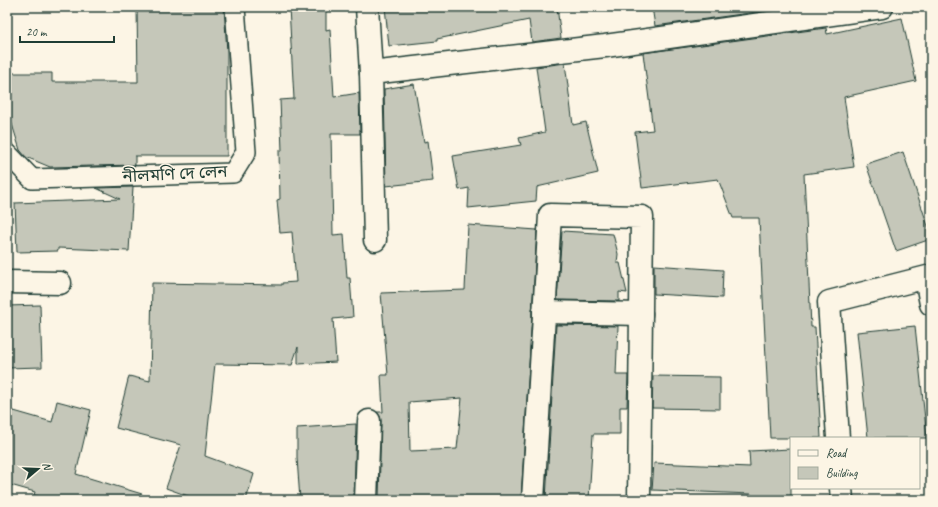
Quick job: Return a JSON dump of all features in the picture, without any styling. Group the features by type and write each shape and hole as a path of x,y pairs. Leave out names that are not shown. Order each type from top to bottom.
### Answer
{"street":[{"path":"367,7 371,73 375,240"},
{"path":"371,73 605,46 882,7"},
{"path":"533,500 550,215 642,216 639,500"},
{"path":"838,437 829,302 929,277 931,304"},
{"path":"7,282 60,283"},
{"path":"544,312 641,314"},
{"path":"366,500 369,421"},
{"path":"841,489 842,500"}],"lane":[{"name":"নীলমণি দে লেন","path":"7,153 32,179 233,173 246,152 235,7"}],"building":[{"path":"137,7 224,7 227,52 227,156 135,156 135,165 50,167 26,157 20,150 11,121 7,121 7,73 52,73 52,82 138,82"},
{"path":"289,7 326,7 326,30 330,29 334,97 359,93 360,134 331,134 333,235 344,234 347,278 350,278 353,317 333,319 336,362 298,364 298,347 292,365 215,364 205,456 254,474 246,500 199,500 166,488 181,445 116,428 129,376 150,381 152,283 282,285 282,283 296,282 292,232 280,233 277,200 280,199 279,151 282,151 280,100 294,99"},
{"path":"385,7 557,7 561,38 532,42 529,20 437,39 437,41 389,46"},
{"path":"652,7 786,7 786,8 655,26"},
{"path":"902,18 916,81 844,97 854,167 804,174 811,327 815,327 821,437 770,438 759,218 733,218 718,179 642,188 635,132 653,130 643,53 826,28 827,34"},
{"path":"565,63 573,125 586,122 598,173 537,187 536,201 468,208 469,188 459,190 453,156 521,145 519,138 545,132 536,67"},
{"path":"414,84 424,142 428,141 433,181 386,186 384,89"},
{"path":"903,152 931,235 931,239 896,251 866,164"},
{"path":"133,187 129,251 58,248 58,251 17,252 15,203 120,199 96,188"},
{"path":"468,225 537,230 521,500 379,500 381,421 377,412 383,412 381,375 388,375 381,293 465,290","holes":["462,398 457,449 410,451 409,402"]},
{"path":"562,231 613,234 618,254 617,263 620,263 627,293 619,292 619,301 557,300"},
{"path":"654,265 723,270 722,298 654,294"},
{"path":"40,305 42,367 7,368 7,306"},
{"path":"556,325 618,326 616,375 628,375 627,407 620,407 620,434 593,434 589,500 546,500"},
{"path":"915,326 927,438 868,437 857,332"},
{"path":"653,376 720,377 720,409 652,408"},
{"path":"57,401 91,410 76,474 142,494 141,500 52,500 34,495 35,492 7,484 7,409 52,422"},
{"path":"356,424 354,500 300,500 297,458 297,428"},
{"path":"790,449 791,500 752,500 751,494 652,490 654,463 750,467 749,451"}]}
